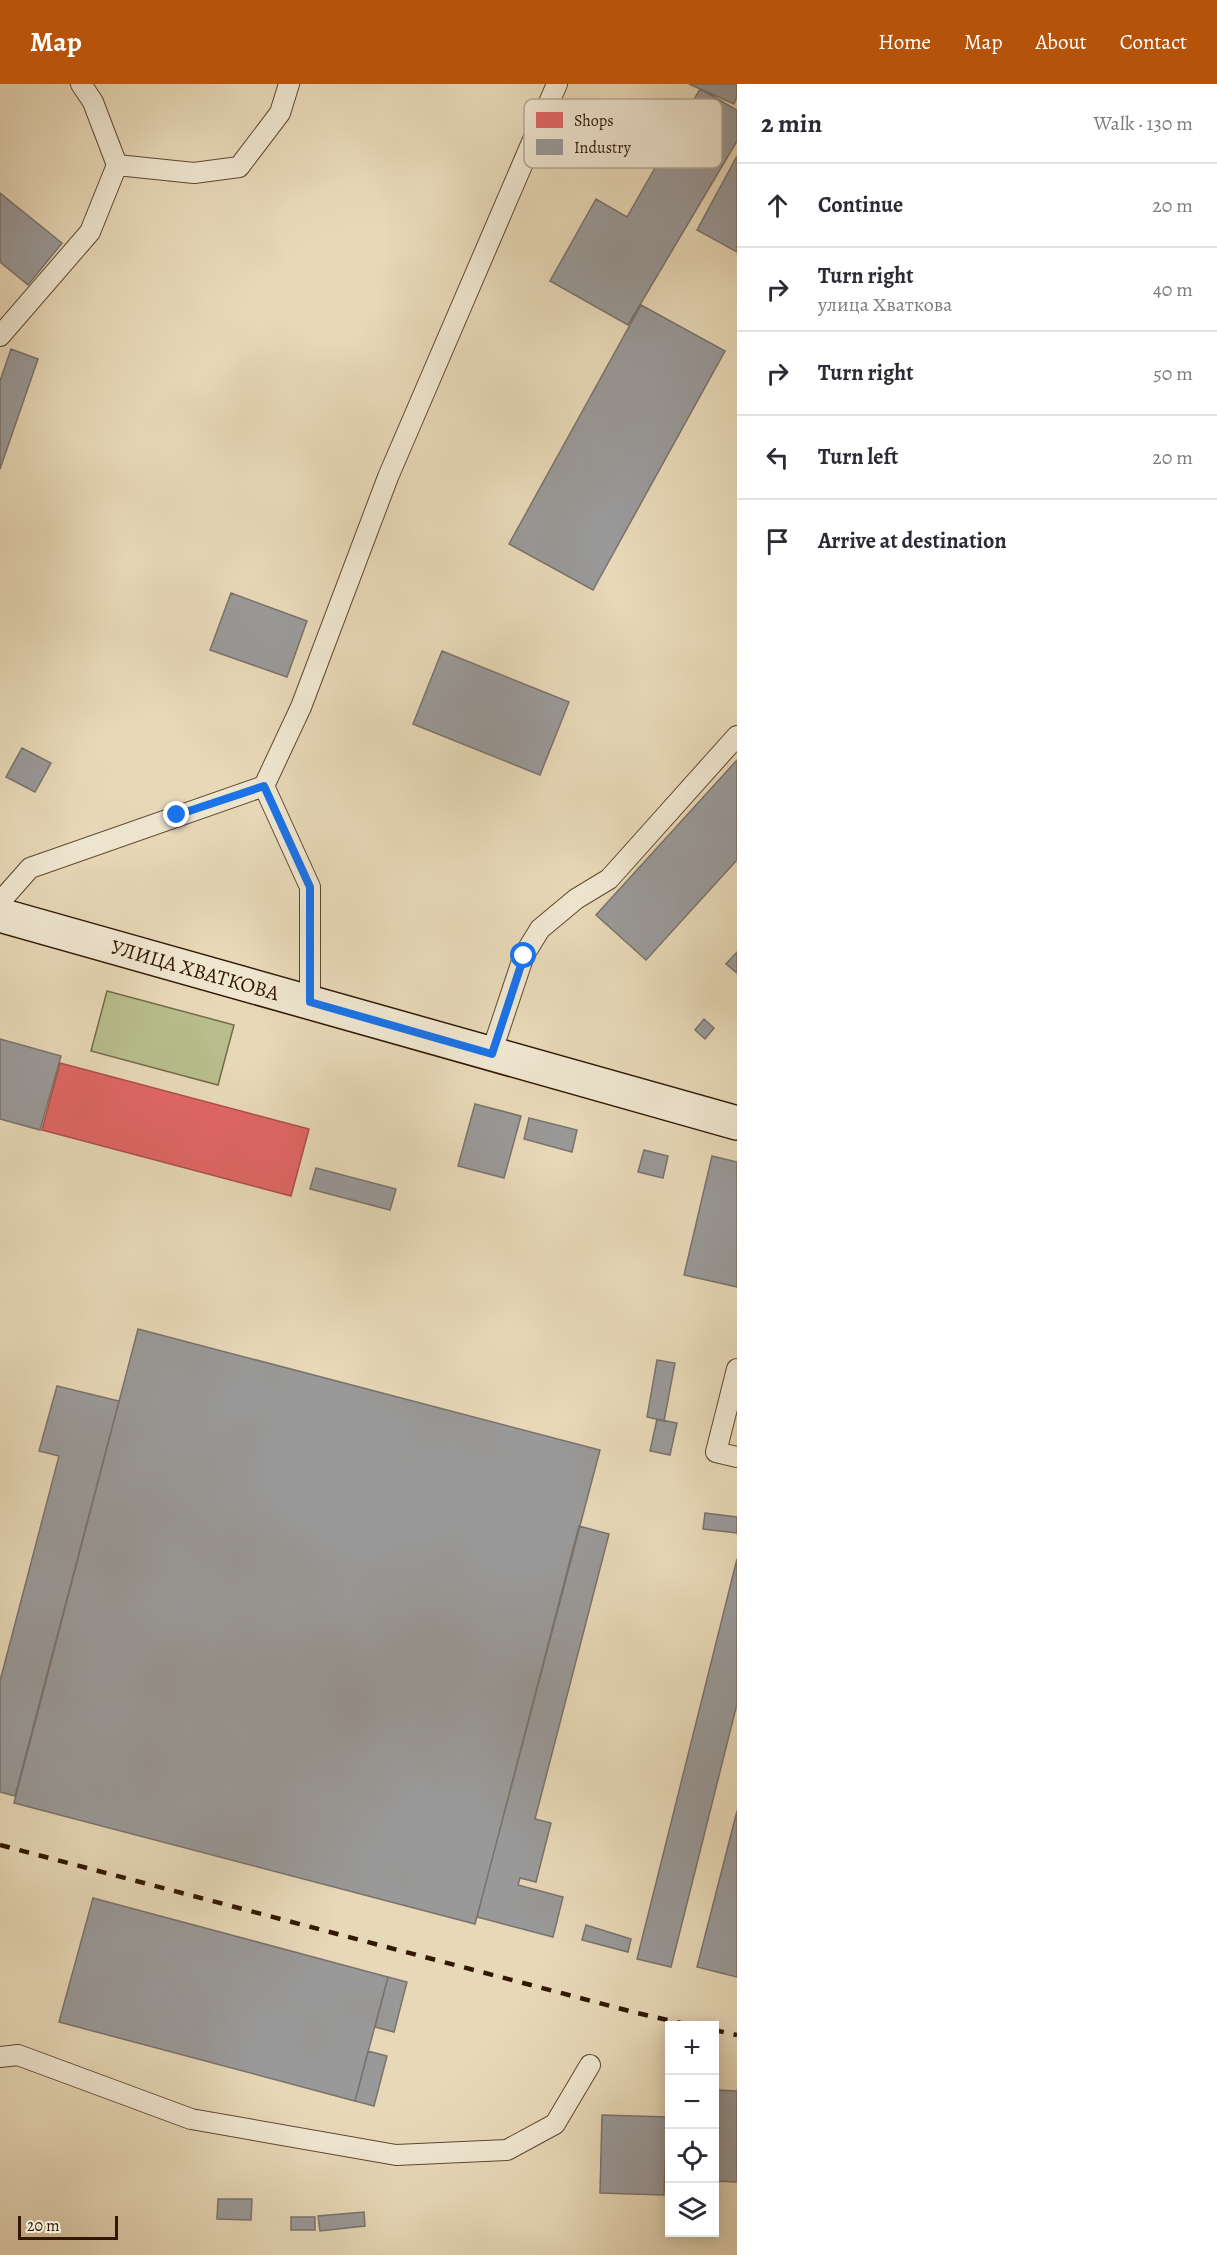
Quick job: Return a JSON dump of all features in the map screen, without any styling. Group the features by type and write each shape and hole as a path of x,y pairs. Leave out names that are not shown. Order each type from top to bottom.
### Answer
{"street":[{"name":"УЛИЦА ХВАТКОВА","path":"0,915 737,1123"}],"lane":[{"path":"0,336 90,232 117,165 93,102 81,84"},
{"path":"117,165 195,173 239,166 280,113 289,84"},
{"path":"551,99 557,84"},
{"path":"0,902 30,868 264,786 301,707 388,477 524,161"},
{"path":"492,1054 524,956 540,929 576,899 609,879 737,736"},
{"path":"264,786 310,887 310,1002"},
{"path":"737,1369 716,1452 737,1458"},
{"path":"0,2056 18,2055 191,2119 396,2156 507,2150 555,2124 590,2065"}],"green space":[{"path":"107,991 234,1025 218,1085 91,1051"}],"building: Shops":[{"path":"60,1063 309,1129 291,1196 42,1130"}],"building: Industry":[{"path":"689,84 737,84 737,96 734,104"},
{"path":"700,89 718,99 694,99"},
{"path":"722,101 737,110 737,141 722,166"},
{"path":"737,156 737,252 697,230"},
{"path":"655,168 721,168 628,325 550,281 596,199 627,217"},
{"path":"0,193 62,243 28,285 0,262"},
{"path":"641,305 725,351 593,590 509,544"},
{"path":"11,349 38,359 0,469 0,381"},
{"path":"231,593 307,621 287,677 210,650"},
{"path":"442,651 569,702 540,775 413,724"},
{"path":"22,748 51,763 35,792 6,777"},
{"path":"737,760 737,860 646,960 596,915"},
{"path":"737,952 737,973 726,964"},
{"path":"704,1019 714,1028 705,1039 695,1030"},
{"path":"0,1039 61,1056 40,1130 0,1119"},
{"path":"475,1104 521,1116 504,1178 458,1166"},
{"path":"529,1118 577,1130 572,1152 524,1139"},
{"path":"644,1150 668,1156 663,1178 638,1172"},
{"path":"712,1156 737,1162 737,1287 684,1275"},
{"path":"316,1168 396,1189 390,1210 310,1189"},
{"path":"138,1329 600,1450 475,1924 14,1803"},
{"path":"657,1360 675,1363 664,1421 647,1417"},
{"path":"57,1386 119,1401 15,1796 0,1792 0,1681 59,1456 39,1451"},
{"path":"657,1419 677,1423 670,1455 650,1451"},
{"path":"705,1513 737,1517 737,1533 703,1529"},
{"path":"579,1526 609,1534 535,1819 551,1823 536,1882 520,1878 518,1885 563,1897 553,1937 477,1917"},
{"path":"737,1559 737,1704 671,1967 637,1959"},
{"path":"737,1811 737,1977 697,1967"},
{"path":"93,1898 388,1977 355,2101 59,2022"},
{"path":"586,1925 631,1939 628,1952 582,1940"},
{"path":"388,1977 407,1982 394,2032 375,2027"},
{"path":"368,2051 387,2056 374,2106 355,2101"},
{"path":"719,2090 737,2091 737,2182 719,2181"},
{"path":"602,2115 665,2117 664,2195 600,2193"},
{"path":"218,2199 252,2199 251,2220 217,2219"},
{"path":"364,2212 365,2226 320,2231 318,2216"},
{"path":"291,2217 315,2217 315,2230 291,2230"}],"railway":[{"path":"0,1845 672,2021"},
{"path":"719,2031 737,2035"}],"route":[{"path":"177,815 264,786 310,887 310,1002 492,1054 524,956"}]}
